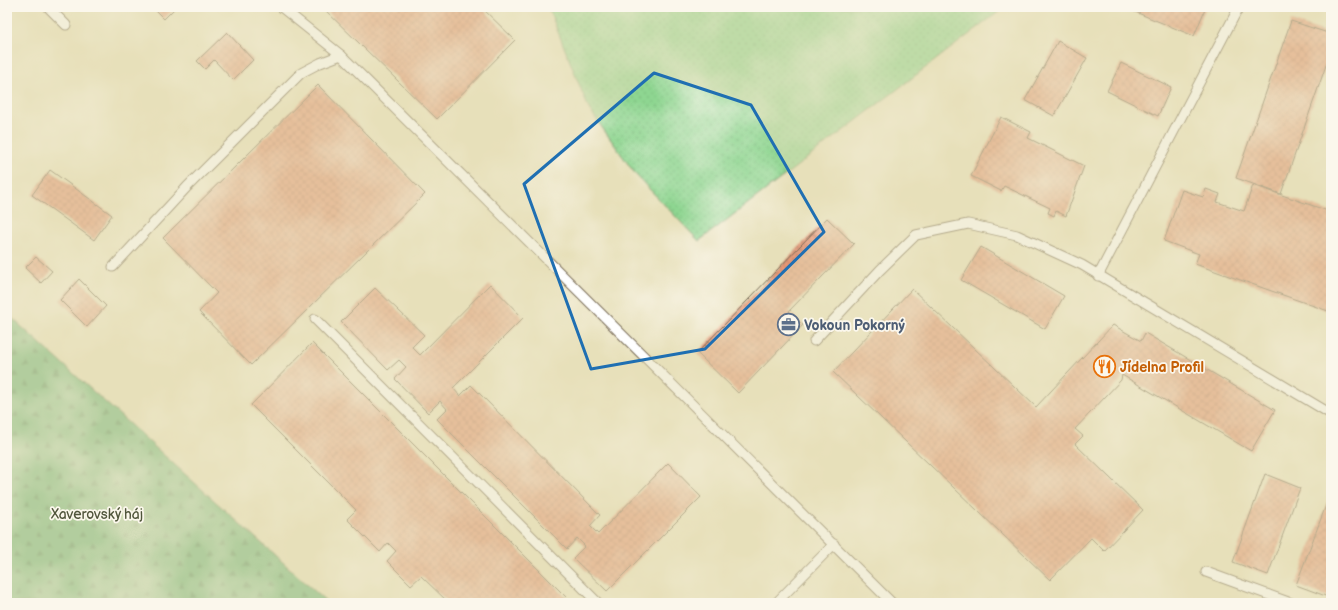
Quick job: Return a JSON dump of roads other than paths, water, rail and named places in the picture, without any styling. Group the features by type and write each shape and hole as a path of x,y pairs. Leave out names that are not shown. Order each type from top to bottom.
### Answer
{"lane":[{"path":"48,7 66,25"},
{"path":"281,7 341,54 892,603"},
{"path":"1098,276 1239,7"},
{"path":"113,267 187,187 301,72 320,62 341,54"},
{"path":"814,341 880,270 916,235 968,224 1017,235 1082,266 1331,414"},
{"path":"315,319 598,603"},
{"path":"776,603 834,544"},
{"path":"1206,572 1291,603"}],"place":[{"name":"Vokoun Pokorný","path":"789,325"},
{"name":"Jídelna Profil","path":"1104,367"}],"park label":[{"name":"Xaverovský háj","path":"97,514"}]}
